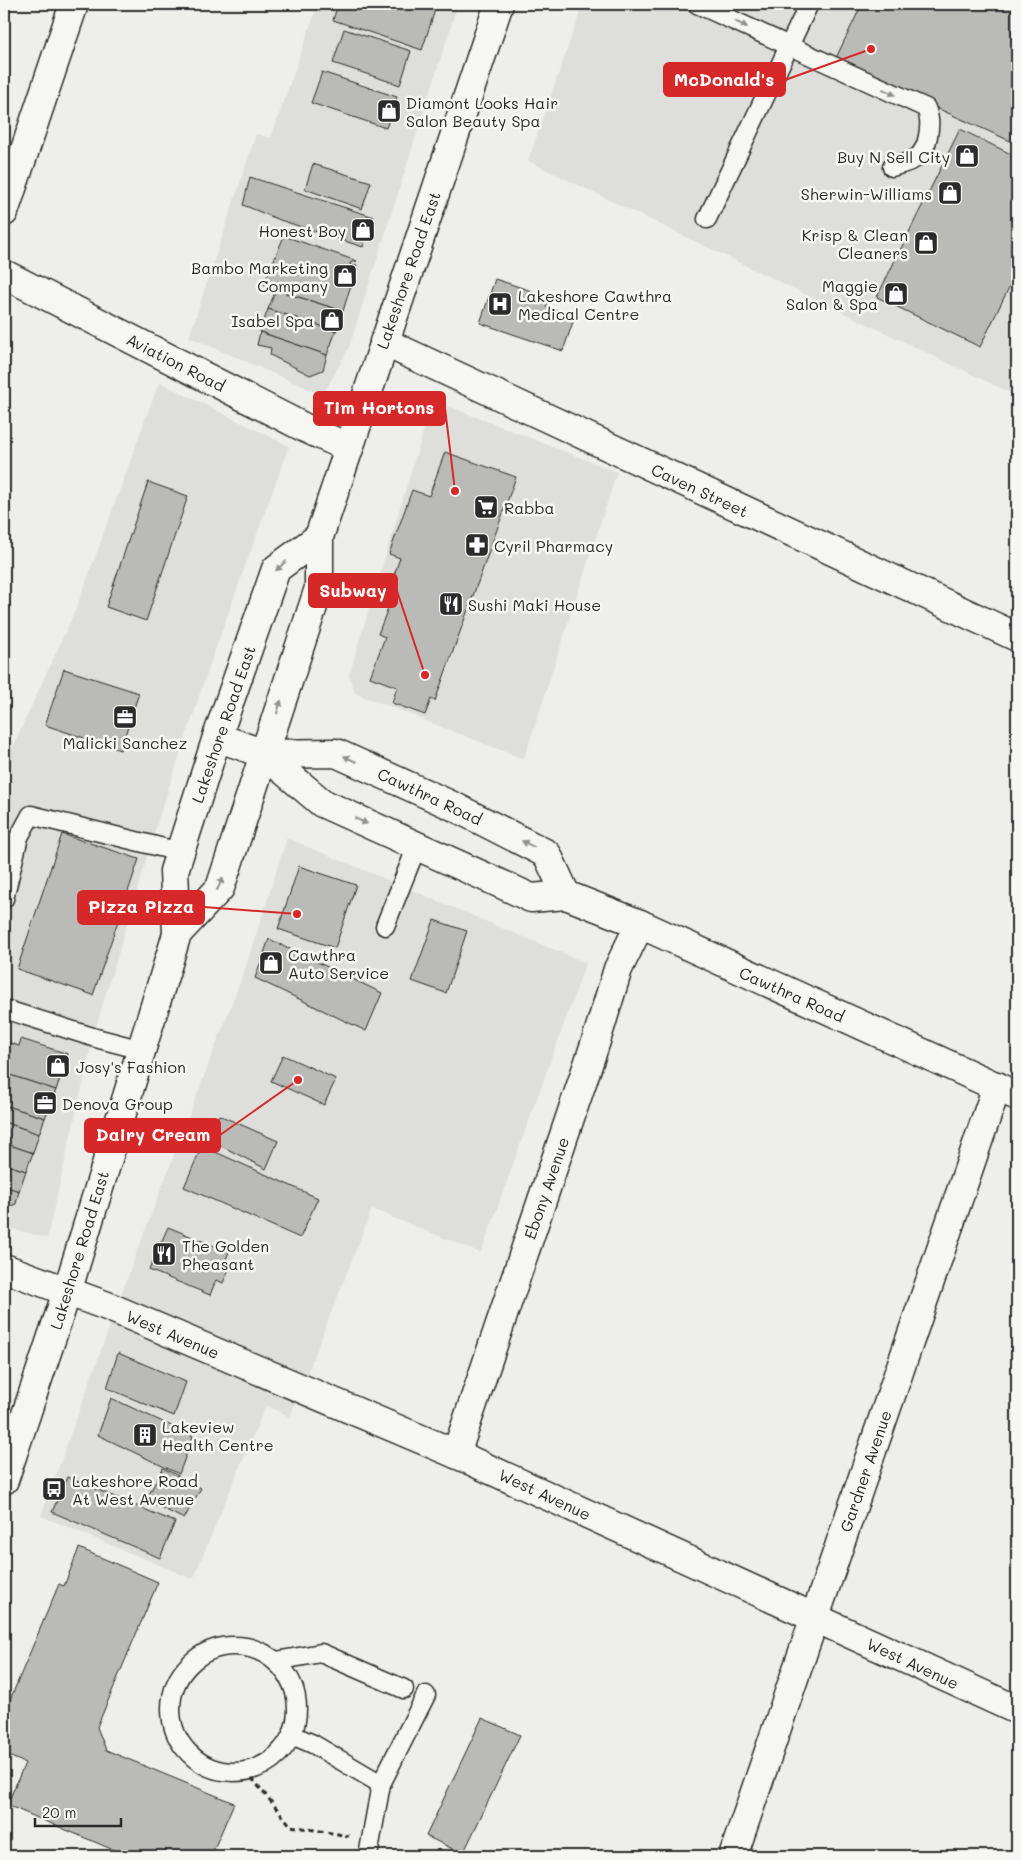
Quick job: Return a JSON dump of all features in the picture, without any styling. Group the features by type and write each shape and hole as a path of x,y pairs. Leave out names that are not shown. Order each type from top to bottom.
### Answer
{"street":[{"path":"4,212 74,4"},
{"name":"Lakeshore Road East","path":"177,934 220,888 319,588 319,537 499,4"},
{"name":"Aviation Road","path":"4,274 305,428 349,448"},
{"name":"Caven Street","path":"384,342 1017,637"},
{"name":"Lakeshore Road East","path":"4,1480 67,1292 177,934 174,871 218,737 276,569 319,537"},
{"name":"Cawthra Road","path":"218,737 264,754 322,803 531,898 566,895 640,924 1007,1091"},
{"name":"Cawthra Road","path":"264,754 336,753 455,807 547,854 566,895"},
{"name":"Ebony Avenue","path":"456,1454 596,1041 618,969 640,924"},
{"name":"Gardner Avenue","path":"733,1856 815,1618 1007,1091"},
{"name":"West Avenue","path":"4,1268 107,1306 456,1454 1017,1710"}],"lane":[{"path":"697,4 926,108 931,122 926,149 913,161 892,167"},
{"path":"707,219 809,4"},
{"path":"4,899 19,837 31,815 180,852"},
{"path":"384,926 417,846"},
{"path":"4,1009 96,1038 142,1050"},
{"path":"224,1645 243,1646 261,1651 276,1661 289,1676 297,1695 298,1715 292,1735 281,1752 265,1764 246,1771 228,1772 210,1768 194,1758 182,1745 173,1729 170,1710 172,1692 180,1676 192,1661 207,1651 224,1645"},
{"path":"276,1661 322,1653 404,1689"},
{"path":"370,1848 381,1784 426,1695"},
{"path":"292,1735 313,1744 381,1784"}],"path":[{"path":"246,1771 291,1826 370,1848"}],"shaded area":[{"path":"318,4 458,4 349,347 323,395 189,337 256,134 271,138"},
{"path":"583,4 1017,4 1017,396 528,161"},
{"path":"159,382 289,446 212,658 160,814 96,1027 47,1238 4,1227 4,766 76,609"},
{"path":"433,400 617,472 524,759 355,693 349,675"},
{"path":"287,838 586,963 481,1253 372,1209 290,1417 266,1405 193,1579 41,1516 132,1265 245,969"}],"building":[{"path":"338,4 437,4 422,50 333,20"},
{"path":"862,4 1017,4 1017,144 834,62"},
{"path":"344,29 411,51 400,85 333,63"},
{"path":"322,72 397,97 386,128 311,103"},
{"path":"960,129 1017,157 1017,271 980,347 877,297"},
{"path":"313,164 371,182 362,209 305,189"},
{"path":"250,177 374,217 363,247 280,220 243,205"},
{"path":"284,236 357,261 350,263 351,267 357,265 343,311 276,290 264,284"},
{"path":"495,279 550,297 546,307 575,316 563,351 480,323"},
{"path":"276,290 343,311 336,331 268,309"},
{"path":"268,309 336,331 327,355 260,332"},
{"path":"260,332 327,355 323,370 310,375 270,355 271,348 257,345"},
{"path":"445,452 516,477 435,701 431,699 425,715 392,703 397,687 370,677 385,637 378,634 388,608 383,606 400,558 389,554 412,490 429,496"},
{"path":"148,482 188,496 146,621 106,607"},
{"path":"64,669 139,693 120,750 45,725"},
{"path":"62,834 139,859 93,995 17,969"},
{"path":"299,866 356,885 335,948 278,929"},
{"path":"434,920 467,931 446,993 412,981"},
{"path":"269,939 382,993 366,1031 255,978"},
{"path":"21,1039 68,1054 56,1090 4,1073 4,1041 19,1046"},
{"path":"283,1055 336,1079 324,1105 271,1081"},
{"path":"4,1073 56,1090 45,1118 4,1105"},
{"path":"4,1105 45,1118 39,1134 4,1122"},
{"path":"219,1115 278,1141 266,1169 208,1139"},
{"path":"4,1122 39,1134 33,1153 4,1143"},
{"path":"4,1143 33,1153 26,1171 4,1164"},
{"path":"202,1146 318,1198 300,1238 184,1187"},
{"path":"4,1164 26,1171 19,1191 4,1186"},
{"path":"4,1186 19,1191 16,1204 4,1209"},
{"path":"168,1227 229,1252 223,1266 229,1269 223,1283 216,1280 210,1295 149,1270"},
{"path":"118,1353 186,1382 174,1416 107,1388"},
{"name":"Lakeview Health Centre","path":"111,1398 193,1436 179,1474 98,1435"},
{"path":"163,1468 201,1488 184,1519 146,1500"},
{"path":"67,1477 175,1522 160,1558 52,1512"},
{"path":"79,1548 158,1582 97,1727 106,1750 234,1803 211,1856 128,1856 7,1805 25,1763 4,1754 4,1714 59,1584 64,1586"},
{"path":"482,1718 520,1735 463,1854 426,1836"}],"place":[{"name":"McDonald's","path":"871,49"},
{"name":"Diamont Looks Hair Salon Beauty Spa","path":"389,111"},
{"name":"Buy N Sell City","path":"967,156"},
{"name":"Sherwin-Williams","path":"950,193"},
{"name":"Honest Boy","path":"363,230"},
{"name":"Krisp & Clean Cleaners","path":"926,243"},
{"name":"Bambo Marketing Company","path":"345,276"},
{"name":"Maggie Salon & Spa","path":"896,294"},
{"name":"Lakeshore Cawthra Medical Centre","path":"500,304"},
{"name":"Isabel Spa","path":"332,320"},
{"name":"Tim Hortons","path":"455,491"},
{"name":"Rabba","path":"486,507"},
{"name":"Cyril Pharmacy","path":"477,545"},
{"name":"Sushi Maki House","path":"451,604"},
{"name":"Subway","path":"425,675"},
{"name":"Malicki Sanchez","path":"125,717"},
{"name":"Pizza Pizza","path":"297,914"},
{"name":"Cawthra Auto Service","path":"271,963"},
{"name":"Josy's Fashion","path":"58,1066"},
{"name":"Dairy Cream","path":"298,1080"},
{"name":"Denova Group","path":"45,1103"},
{"name":"The Golden Pheasant","path":"164,1254"},
{"name":"Lakeview Health Centre","path":"145,1435"},
{"name":"Lakeshore Road At West Avenue","path":"54,1489"}]}
